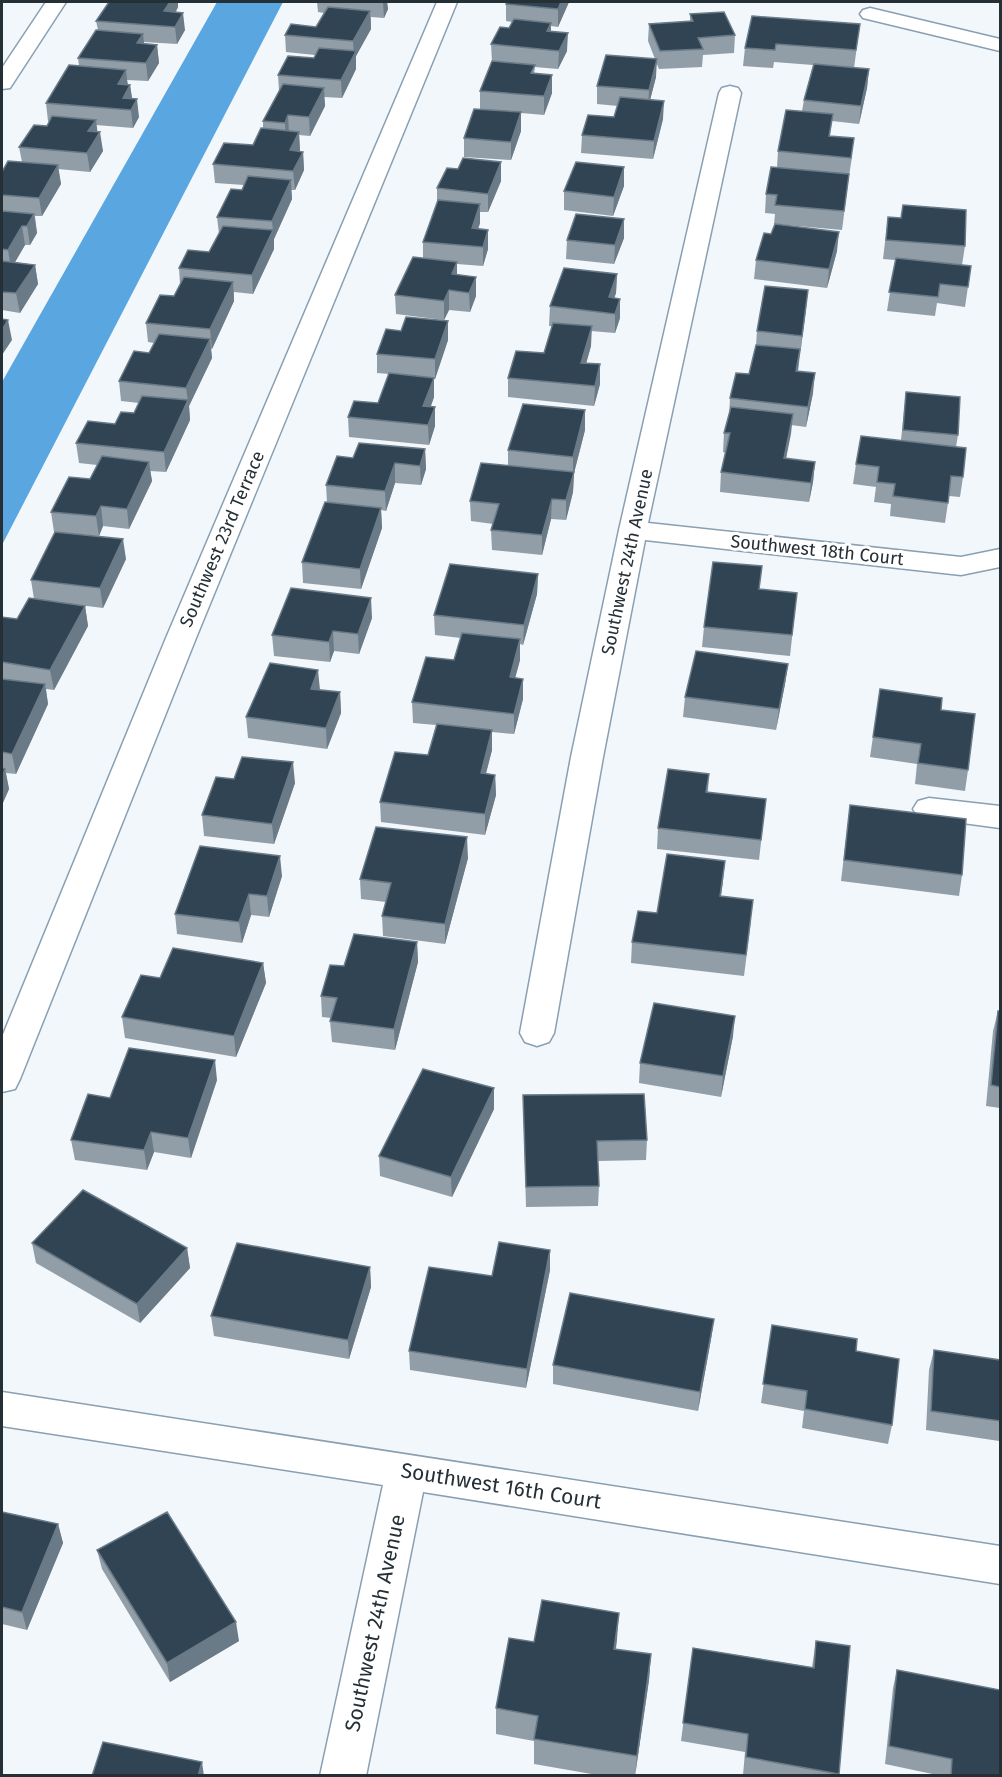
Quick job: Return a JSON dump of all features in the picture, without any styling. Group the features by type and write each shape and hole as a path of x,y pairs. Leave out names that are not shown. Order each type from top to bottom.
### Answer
{"street":[{"path":"2,82 56,2"},
{"name":"Southwest 23rd Terrace","path":"2,1079 186,627 447,2"},
{"path":"870,14 1000,45"},
{"name":"Southwest 24th Avenue","path":"537,1033 587,757 633,530 730,93"},
{"name":"Southwest 18th Court","path":"633,530 961,566 1000,558"},
{"path":"929,809 1000,817"},
{"name":"Southwest 16th Court","path":"2,1409 1000,1565"},
{"name":"Southwest 24th Avenue","path":"343,1776 406,1471"}],"water":[{"path":"217,2 283,2 2,545 2,382"}],"building":[{"path":"109,2 170,2 164,11 183,13 175,27 96,21"},
{"path":"507,2 561,2 558,9 506,4"},
{"path":"328,7 370,11 353,41 285,35 291,24 316,27"},
{"path":"724,12 735,35 698,38 703,49 660,51 649,24 693,21 690,14"},
{"path":"752,16 860,24 856,50 776,44 775,50 745,48"},
{"path":"514,19 551,23 547,31 568,33 559,51 491,44 500,27 509,28"},
{"path":"96,30 143,34 137,43 157,45 146,63 78,58"},
{"path":"319,48 356,51 341,80 278,75 288,56 314,58"},
{"path":"606,55 657,59 649,90 597,86"},
{"path":"492,61 535,65 531,73 552,75 544,96 480,91"},
{"path":"814,64 869,69 861,106 804,100"},
{"path":"69,65 126,70 118,84 130,85 123,98 137,99 131,110 46,103"},
{"path":"283,84 324,88 309,117 288,115 285,123 263,121"},
{"path":"620,97 664,101 654,141 582,135 588,115 614,117"},
{"path":"474,109 521,112 511,142 464,138"},
{"path":"786,110 833,114 829,136 854,138 851,158 778,151"},
{"path":"52,116 96,120 88,131 100,132 87,153 19,147 34,125 47,126"},
{"path":"261,128 299,132 290,150 303,152 293,171 213,164 224,143 253,145"},
{"path":"463,158 501,162 488,194 437,188 447,168 458,169"},
{"path":"8,161 58,165 39,198 2,195 2,172"},
{"path":"576,162 624,167 614,197 564,191"},
{"path":"771,167 849,174 844,211 775,205 777,195 766,194"},
{"path":"248,176 291,180 272,221 217,217 231,189 242,190"},
{"path":"438,200 480,204 472,228 488,230 483,247 423,242"},
{"path":"903,205 966,210 965,246 886,240 888,217 901,218"},
{"path":"2,211 34,214 27,226 22,226 8,250 2,249"},
{"path":"576,214 624,219 615,245 567,240"},
{"path":"775,224 839,232 829,269 756,260 764,233 771,234"},
{"path":"223,226 273,230 252,275 179,268 188,250 209,252"},
{"path":"413,257 457,262 452,274 476,277 469,293 449,290 444,301 395,295"},
{"path":"896,258 971,266 968,287 940,284 938,297 889,292"},
{"path":"2,261 35,265 16,293 2,292"},
{"path":"564,268 617,274 609,297 620,299 615,314 550,306"},
{"path":"184,277 233,282 210,329 146,323 160,295 174,296"},
{"path":"765,286 808,290 802,336 757,331"},
{"path":"406,317 448,321 435,359 377,354 386,329 401,331"},
{"path":"2,319 8,320 2,330"},
{"path":"553,323 592,326 581,363 600,364 595,386 508,378 516,351 544,353"},
{"path":"159,334 210,339 186,388 119,381 134,351 149,353"},
{"path":"756,345 800,349 796,371 815,373 808,407 730,398 736,373 749,374"},
{"path":"389,373 434,378 423,406 435,407 428,425 348,417 354,401 378,403"},
{"path":"906,392 960,397 958,435 903,430"},
{"path":"142,396 188,400 164,452 76,443 88,421 115,424 121,412 134,413"},
{"path":"523,404 585,410 573,457 508,450"},
{"path":"731,407 793,414 784,458 815,462 811,483 721,472 730,433 724,433"},
{"path":"861,436 966,448 963,477 951,476 948,503 893,496 895,484 877,482 879,467 856,464"},
{"path":"359,443 425,449 420,466 395,463 385,491 326,485 337,456 353,458"},
{"path":"102,456 149,462 127,509 101,506 96,516 51,512 69,477 90,479"},
{"path":"481,463 574,472 566,500 552,499 542,535 491,530 499,504 470,501"},
{"path":"325,502 381,508 360,569 302,562"},
{"path":"55,532 123,539 100,588 31,580"},
{"path":"713,562 762,566 759,589 797,593 792,635 704,627"},
{"path":"450,564 538,574 524,625 434,615"},
{"path":"291,588 371,598 358,634 333,631 329,642 272,635"},
{"path":"29,598 85,606 50,670 2,662 2,617 17,619"},
{"path":"462,633 520,639 510,677 523,679 514,714 412,702 426,657 454,660"},
{"path":"696,651 788,664 779,709 685,697"},
{"path":"270,663 318,670 311,689 340,692 326,728 246,717"},
{"path":"2,679 45,684 12,754 2,752"},
{"path":"880,689 942,698 941,710 975,714 968,770 918,763 921,744 873,737"},
{"path":"437,724 492,730 481,773 495,775 485,814 380,802 395,752 428,755"},
{"path":"242,757 293,762 272,824 202,815 216,777 234,779"},
{"path":"668,769 709,774 706,792 766,799 761,840 658,828"},
{"path":"850,805 966,819 962,875 844,860"},
{"path":"376,827 467,837 445,924 382,916 391,883 360,879"},
{"path":"200,846 280,856 267,896 249,894 239,922 175,914"},
{"path":"667,854 725,861 720,896 753,900 746,955 632,942 638,911 657,913"},
{"path":"354,934 417,942 394,1029 330,1021 337,998 321,996 330,965 344,966"},
{"path":"173,948 263,963 234,1036 122,1017 141,975 160,978"},
{"path":"654,1003 735,1016 723,1076 640,1063"},
{"path":"998,1011 1000,1011 1000,1087 991,1085"},
{"path":"129,1048 215,1060 188,1138 151,1132 144,1150 71,1140 88,1094 110,1098"},
{"path":"423,1069 494,1088 451,1177 379,1156"},
{"path":"644,1094 647,1140 597,1141 599,1186 526,1187 523,1095"},
{"path":"83,1190 187,1248 137,1304 32,1243"},
{"path":"499,1242 550,1250 527,1369 409,1351 429,1267 492,1276"},
{"path":"237,1243 370,1267 348,1340 211,1316"},
{"path":"570,1293 714,1319 700,1392 553,1365"},
{"path":"772,1325 857,1339 856,1351 899,1359 892,1425 805,1409 807,1391 763,1384"},
{"path":"934,1350 1000,1360 1000,1421 931,1411"},
{"path":"2,1512 58,1524 22,1612 2,1607"},
{"path":"167,1512 236,1622 167,1663 97,1550"},
{"path":"542,1600 619,1613 614,1649 651,1654 637,1756 534,1739 538,1716 496,1708 509,1638 534,1642"},
{"path":"816,1641 850,1646 839,1774 746,1757 748,1734 683,1723 693,1648 814,1668"},
{"path":"897,1670 1000,1690 1000,1776 951,1776 952,1759 889,1746"},
{"path":"103,1742 202,1762 198,1776 92,1776"}]}
